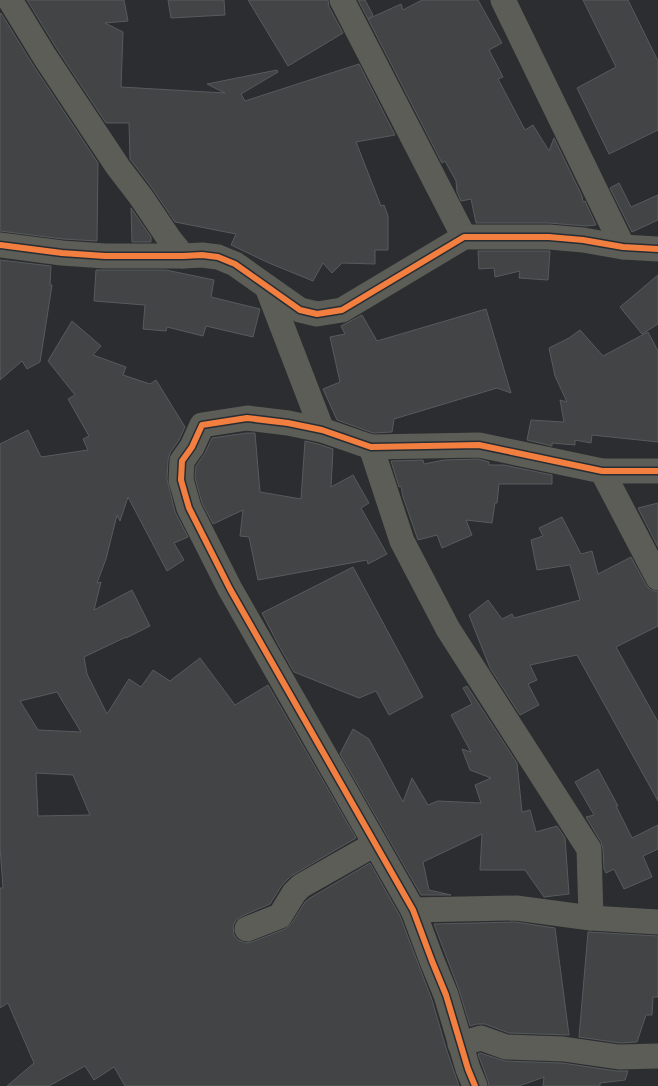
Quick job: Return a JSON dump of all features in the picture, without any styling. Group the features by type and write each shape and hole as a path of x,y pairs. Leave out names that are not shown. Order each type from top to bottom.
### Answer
{"street":[{"path":"0,6 10,0 45,57 118,167 141,196 157,223 183,256"},
{"path":"342,0 464,237"},
{"path":"503,0 623,247"},
{"path":"0,245 105,256 202,255 218,257 235,264 300,310 317,314 342,310 464,237 548,237 583,240 623,247 658,249"},
{"path":"267,287 322,430"},
{"path":"475,1086 460,1044 446,995 413,910 230,589 189,508 181,480 182,461 192,447 202,425 247,418 288,423 322,430 371,447 478,445 602,471 658,471"},
{"path":"371,447 402,541 448,629 589,849 591,918"},
{"path":"602,471 658,578"},
{"path":"247,929 280,916 294,893 301,886 376,844"},
{"path":"413,910 516,908 591,918 658,922"},
{"path":"460,1044 481,1038 506,1047 563,1049 619,1057 658,1056"}],"building":[{"path":"27,0 124,0 128,21 105,23 123,32 121,87 225,93 207,84 277,70 278,72 241,94 245,101 359,64 395,135 356,142 381,206 384,205 388,216 388,250 375,250 375,264 342,263 332,273 323,263 313,281 231,245 236,234 175,222 130,159 129,123 106,123"},
{"path":"168,0 224,0 225,15 171,18"},
{"path":"248,0 328,0 329,7 343,33 288,66"},
{"path":"358,0 365,0 373,15 368,19"},
{"path":"422,0 478,0 502,43 489,50 503,77 498,79 525,130 533,125 549,151 554,138 582,196 583,202 585,201 596,225 476,223 471,199 461,201 457,192 456,181 445,161 442,163 368,19 401,4 403,10"},
{"path":"583,0 628,0 658,61 658,130 609,154 577,88 616,67"},
{"path":"1,13 98,163 97,241 0,231"},
{"path":"619,183 631,207 658,195 658,220 632,232 610,188"},
{"path":"131,208 151,237 151,242 132,242"},
{"path":"478,251 550,251 548,280 519,278 520,271 495,277 494,268 479,269"},
{"path":"0,260 51,266 50,285 52,285 40,362 27,369 22,361 0,380"},
{"path":"96,270 166,270 214,280 211,297 260,309 253,337 206,326 203,336 167,327 166,331 143,329 145,305 94,301"},
{"path":"658,275 658,324 642,334 620,307"},
{"path":"486,309 511,393 497,388 394,419 392,432 373,433 337,420 323,389 340,382 330,337 345,334 341,326 362,315 377,341"},
{"path":"72,321 101,346 93,355 126,367 123,375 150,384 156,380 185,427 170,453 167,479 175,512 188,537 174,543 184,560 167,571 128,497 120,521 117,515 106,559 97,583 101,582 94,610 132,590 150,626 84,657 87,674 107,714 129,679 141,687 153,670 170,681 200,658 235,705 268,685 356,838 291,876 282,885 270,904 236,920 233,926 234,935 238,940 245,943 285,929 292,923 305,902 310,898 370,863 400,916 432,1000 459,1086 125,1086 114,1067 94,1080 85,1066 49,1086 7,1086 34,1063 8,1003 0,1008 0,888 3,888 0,847 0,444 28,430 41,457 88,450 83,439 89,436 68,399 75,395 48,361","holes":["57,692 81,732 38,730 20,701","36,773 73,775 90,815 38,816"]},
{"path":"580,330 603,356 648,332 658,351 658,442 592,435 591,443 575,440 575,445 552,443 552,446 527,440 531,420 564,422 560,400 567,402 555,376 549,348"},
{"path":"255,433 260,492 301,499 305,441 333,449 331,487 353,475 369,503 361,508 387,554 368,564 367,560 258,580 249,537 240,536 243,510 213,524 202,503 195,478 196,466 212,438"},
{"path":"478,459 489,462 489,465 504,465 552,475 552,484 499,484 492,523 466,520 472,535 442,548 437,535 418,540 391,461 423,460 424,464 444,460"},
{"path":"658,503 658,547 638,508"},
{"path":"562,517 581,554 592,551 598,574 631,557 646,585 651,590 658,592 658,626 616,647 658,722 658,801 577,655 530,665 537,680 528,684 539,705 520,715 490,668 469,615 488,600 502,619 512,614 514,618 580,600 570,565 537,570 531,540 543,536 539,528"},
{"path":"353,567 423,697 389,715 376,691 359,698 294,672 262,613"},
{"path":"467,686 517,763 522,812 530,810 536,832 557,826 565,838 569,894 544,897 525,870 480,870 482,834 423,862 429,890 451,895 421,895 340,754 353,729 369,739 403,802 412,778 428,805 438,801 481,803 475,785 491,778 470,770 462,749 471,752 451,715 472,704 463,688"},
{"path":"598,769 618,806 616,806 632,838 658,825 658,849 643,856 652,877 624,889 614,869 606,873 604,869 601,842 586,817 594,815 575,782"},
{"path":"515,922 555,928 569,1035 509,1033 485,1024 470,1026 459,990 434,924"},
{"path":"588,932 658,936 658,997 653,997 652,1015 646,1015 637,1042 620,1043 579,1037"},
{"path":"478,1054 505,1061 562,1063 628,1071 625,1080 600,1083 600,1086 543,1086 544,1077 519,1086 489,1086"}],"cycle path":[{"path":"0,245 105,256 202,255 218,257 235,264 300,310 317,314 342,310 464,237 549,237 583,240 623,247 658,249"},
{"path":"475,1086 468,1069 446,995 413,910 230,589 189,508 181,480 182,461 192,447 202,425 247,418 288,423 322,430 371,447 479,445 602,471 658,471"}]}
